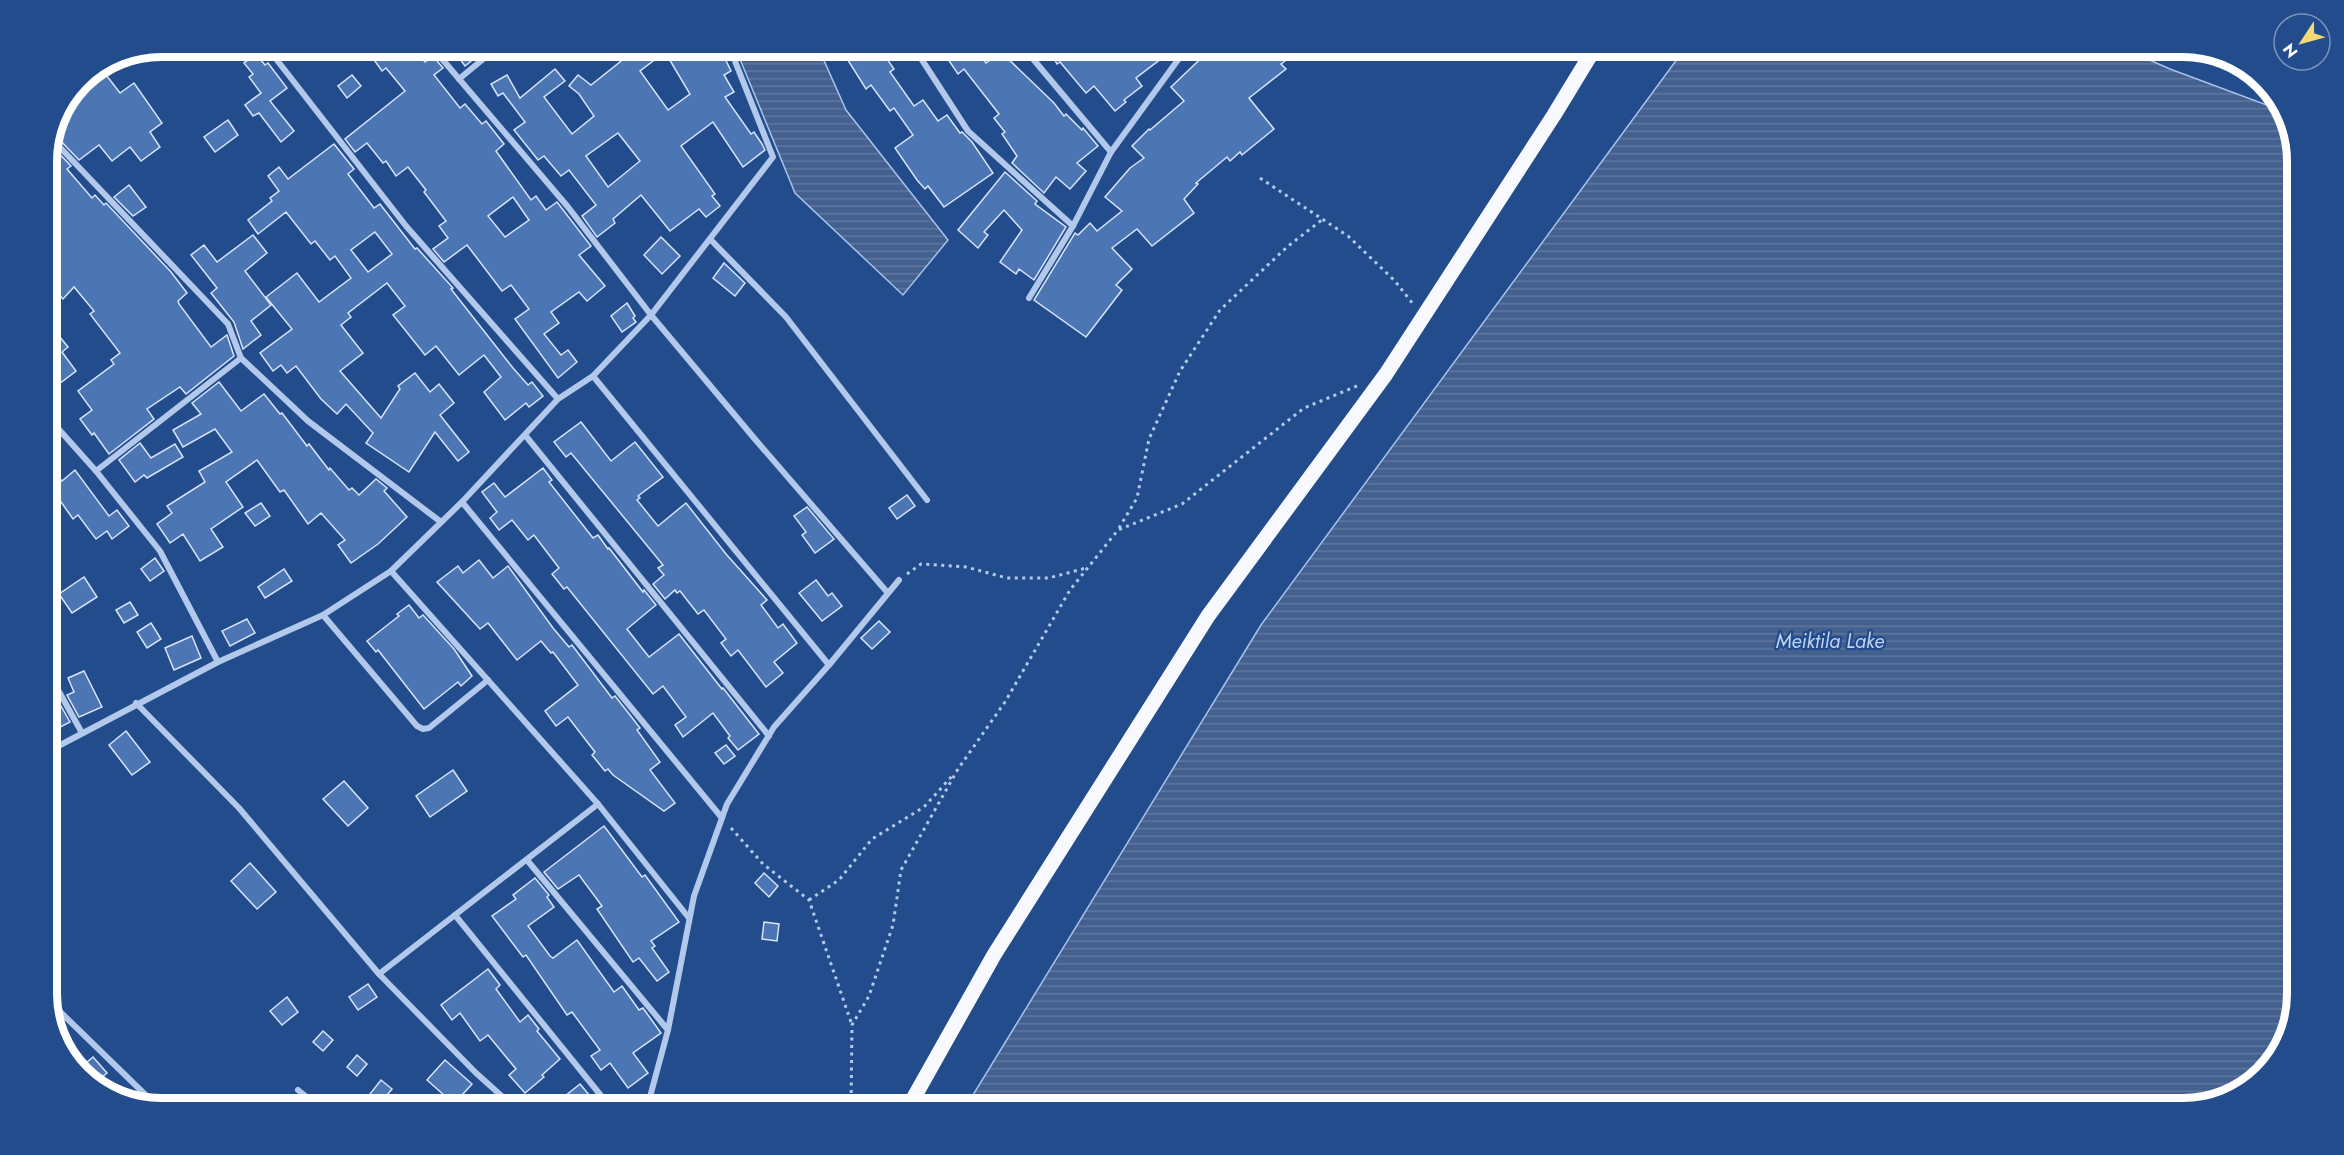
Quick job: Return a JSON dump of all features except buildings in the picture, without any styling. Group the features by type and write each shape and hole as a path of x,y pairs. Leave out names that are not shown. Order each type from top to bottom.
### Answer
{"main road":[{"path":"914,1098 994,955 1208,616 1386,374 1589,57"}],"street":[{"path":"275,57 406,226 558,399"},
{"path":"440,57 568,207 651,315 887,592"},
{"path":"459,79 486,57"},
{"path":"57,747 136,703 218,662 323,615 391,571 462,502 558,399 593,376 651,315 773,157 733,57"},
{"path":"920,57 968,131 1073,226"},
{"path":"1032,57 1111,152"},
{"path":"1029,298 1073,226 1111,152 1180,57"},
{"path":"58,146 228,324 241,358 308,421 441,522"},
{"path":"710,239 786,317 927,500"},
{"path":"96,471 241,358"},
{"path":"593,376 829,665"},
{"path":"57,427 96,471 160,551 218,662"},
{"path":"525,435 768,736"},
{"path":"462,502 722,818"},
{"path":"391,571 598,804 690,918"},
{"path":"650,1098 668,1030 694,896 727,804 768,736 899,580"},
{"path":"323,615 417,726 423,729 429,728 488,680"},
{"path":"57,688 82,733"},
{"path":"136,703 239,808 380,974 476,1073 504,1098"},
{"path":"380,974 598,804"},
{"path":"527,860 668,1030"},
{"path":"455,915 603,1098"},
{"path":"58,1010 147,1097"},
{"path":"298,1090 308,1098"}],"path":[{"path":"1260,178 1347,236 1395,281 1423,318"},
{"path":"852,1024 869,996 893,925 901,870 958,770 1005,702 1070,590 1118,530 1137,498 1149,439 1180,371 1220,310 1287,247 1323,219"},
{"path":"1118,530 1182,504 1304,408 1386,374"},
{"path":"899,580 921,564 966,567 1006,578 1049,578 1088,568"},
{"path":"809,900 839,880 873,839 924,807 958,770"},
{"path":"722,818 763,864 809,900 852,1024 851,1098"}],"water":[{"path":"739,57 822,57 846,110 948,240 903,295 795,193"},
{"name":"Meiktila Lake","path":"1679,57 2143,57 2271,107 2276,115 2287,154 2287,994 2285,1014 2276,1040 2257,1068 2235,1084 2210,1094 2183,1098 971,1098 1261,625"}]}
